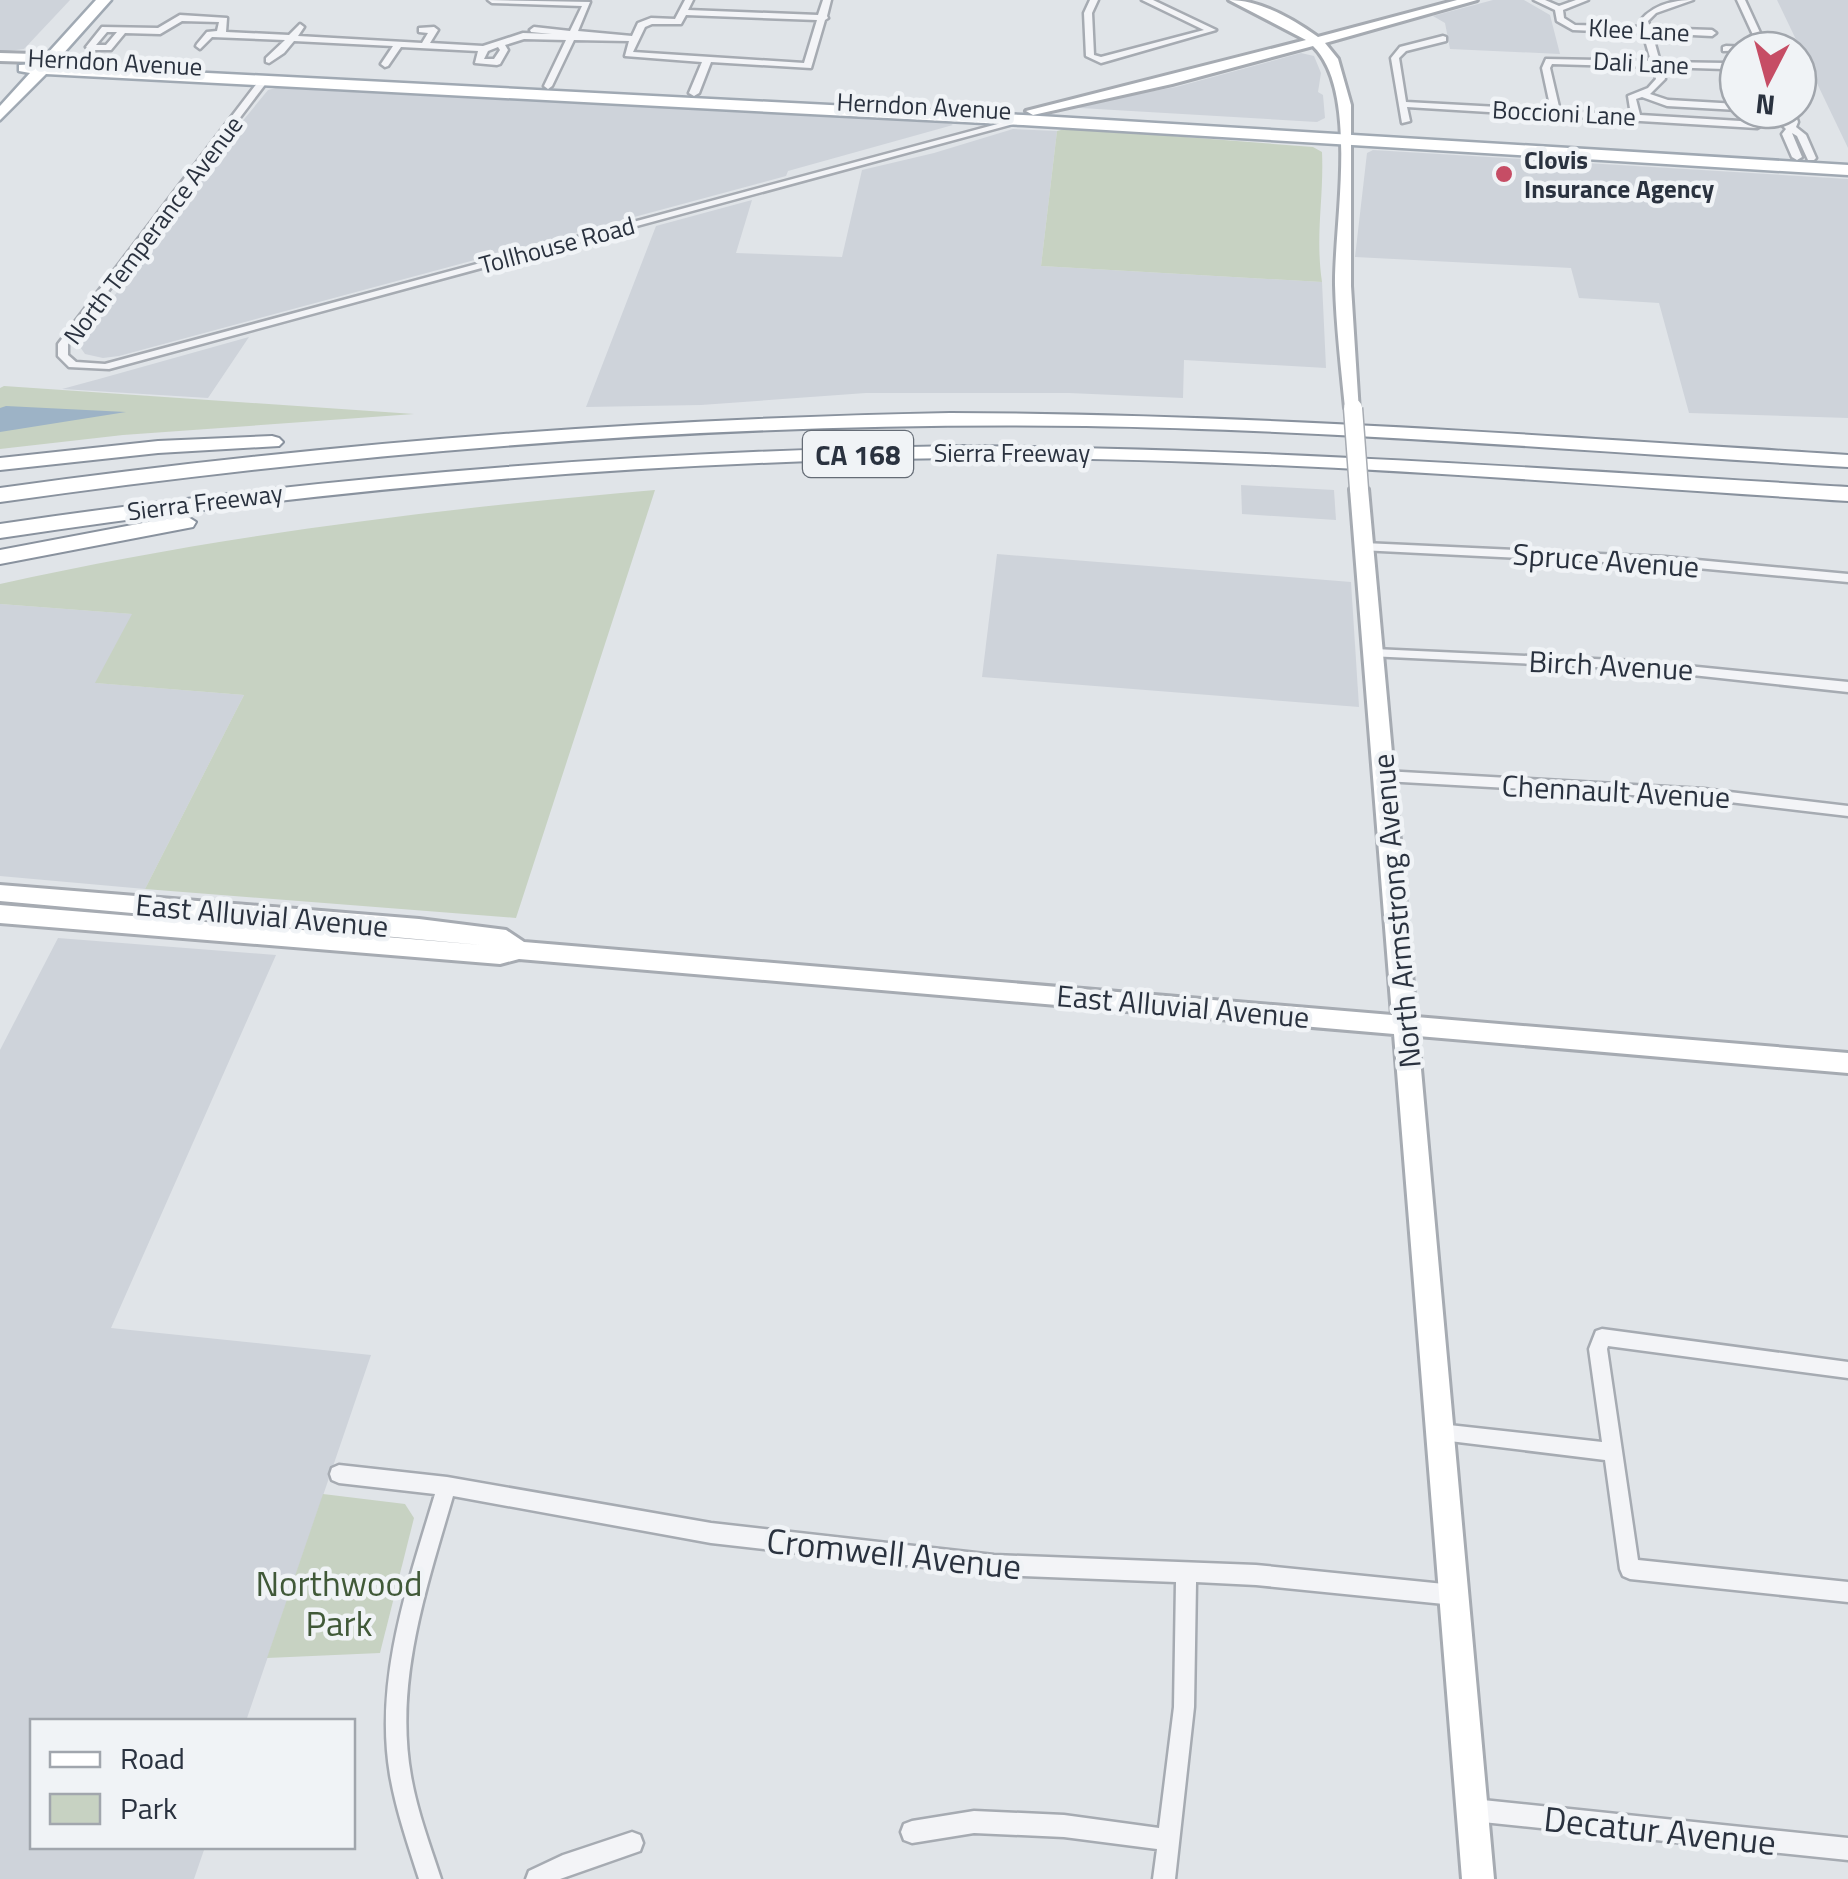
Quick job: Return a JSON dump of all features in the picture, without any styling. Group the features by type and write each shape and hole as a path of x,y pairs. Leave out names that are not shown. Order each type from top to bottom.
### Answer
{"highway":[{"name":"Sierra Freeway","path":"0,495 299,455 534,434 813,422 1107,420 1274,426 1848,461"},
{"path":"0,464 158,446 534,434"},
{"name":"Sierra Freeway","path":"0,530 324,487 630,462 838,454 1092,453 1848,494"},
{"path":"0,557 348,493 630,462"}],"main road":[{"path":"0,115 86,0"},
{"path":"0,93 38,64 104,0"},
{"name":"Herndon Avenue","path":"38,64 264,80 694,93 992,109 1040,117 1200,126 1210,122 1645,159 1848,170"},
{"name":"Herndon Avenue","path":"38,64 547,90 906,114 1028,115 1848,160"},
{"path":"906,114 979,114 992,109"},
{"path":"906,114 963,122 965,130 956,138"},
{"path":"1645,159 1797,163 1804,158"}],"street":[{"path":"492,0 587,4 547,90"},
{"path":"689,0 678,22 645,22 628,54 808,66 826,0"},
{"path":"1094,0 1088,13 1090,56 1101,60 1212,30 1146,0"},
{"path":"1235,0 1315,42"},
{"path":"1028,115 1471,0"},
{"path":"1538,0 1559,9 1584,0"},
{"path":"1646,0 1659,8"},
{"path":"1636,118 1630,100 1661,79 1645,30 1647,16 1659,8 1689,0"},
{"path":"1741,0 1755,30"},
{"name":"Klee Lane","path":"1559,9 1560,19 1566,24 1712,34"},
{"path":"684,12 824,18"},
{"path":"123,30 160,31 180,18 224,20 221,34"},
{"path":"268,60 300,27"},
{"path":"422,30 434,30 424,46"},
{"path":"534,30 572,36"},
{"path":"200,46 210,34 221,34 484,49 478,61 497,62 504,50 501,46 510,38 635,39"},
{"path":"510,38 527,39 524,44"},
{"path":"1406,120 1394,58 1403,49 1443,38"},
{"name":"North Armstrong Avenue","path":"1315,42 1336,68 1344,135 1343,290 1352,408 1478,1879"},
{"path":"385,64 398,45"},
{"name":"Herndon Avenue","path":"0,56 38,64"},
{"name":"Dali Lane","path":"1556,113 1546,68 1549,61 1558,58 1718,66"},
{"path":"694,93 707,61"},
{"name":"Herndon Avenue","path":"0,67 38,64"},
{"name":"North Temperance Avenue","path":"89,368 73,366 62,356 63,344 264,80"},
{"name":"Boccioni Lane","path":"1642,94 1666,103 1718,106"},
{"name":"Boccioni Lane","path":"1402,104 1718,123"},
{"name":"Tollhouse Road","path":"89,368 956,138 1028,115"},
{"path":"1794,130 1801,135 1804,158"},
{"name":"Spruce Avenue","path":"1364,548 1665,560 1848,578"},
{"name":"Birch Avenue","path":"1374,653 1637,665 1848,687"},
{"name":"Chennault Avenue","path":"1384,776 1704,794 1848,811"},
{"name":"East Alluvial Avenue","path":"0,892 419,928 506,939 519,950"},
{"name":"East Alluvial Avenue","path":"0,914 351,945 500,955 519,950 1848,1063"},
{"path":"1848,1370 1602,1337 1598,1368 1630,1569 1848,1592"},
{"path":"1440,1433 1610,1452"},
{"name":"Cromwell Avenue","path":"339,1474 447,1486 711,1533 994,1566 1304,1578 1454,1595"},
{"path":"430,1879 398,1762 396,1718 413,1600 447,1486"},
{"path":"1164,1879 1184,1707 1186,1574"},
{"name":"Decatur Avenue","path":"1473,1810 1848,1849"},
{"path":"912,1832 992,1823 1064,1826 1167,1840"},
{"path":"537,1879 562,1866 632,1843"}],"shaded area":[{"path":"0,0 70,0 24,49 0,52"},
{"path":"1493,0 1524,0 1550,15 1560,54 1450,49 1445,23 1433,16"},
{"path":"1777,0 1848,0 1848,148 1818,85 1818,30 1791,30"},
{"path":"1301,53 1314,56 1321,73 1318,92 1323,95 1325,118 1317,122 1063,107 1176,87"},
{"path":"268,90 953,125 788,171 786,176 119,356 85,354 80,347 82,339 230,141 227,140"},
{"path":"1013,129 1057,131 1041,266 1322,282 1326,368 1184,360 1183,398 1069,393 866,393 701,405 586,407 656,226 752,200 736,253 842,257 862,170"},
{"path":"1373,150 1848,179 1848,418 1689,413 1659,303 1579,298 1571,268 1355,257 1367,153"},
{"path":"249,337 208,398 62,389 99,379"},
{"path":"1241,485 1334,490 1336,520 1242,514"},
{"path":"997,554 1351,582 1359,707 982,677"},
{"path":"0,604 133,614 96,683 244,695 145,889 0,876"},
{"path":"58,938 276,955 111,1328 371,1355 247,1719 30,1719 30,1849 204,1849 194,1879 0,1879 0,1050"}],"green space":[{"path":"1069,128 1313,147 1322,152 1322,282 1041,266 1057,131"},
{"path":"0,388 414,414 123,435 0,449"},
{"path":"655,490 516,918 145,889 244,695 95,683 132,614 0,604 0,584 162,552 408,515"},
{"name":"Northwood Park","path":"323,1494 405,1504 414,1518 380,1653 267,1658"}],"water":[{"path":"0,408 126,412 0,432"}],"place":[{"name":"Clovis Insurance Agency","path":"1504,174"}]}
